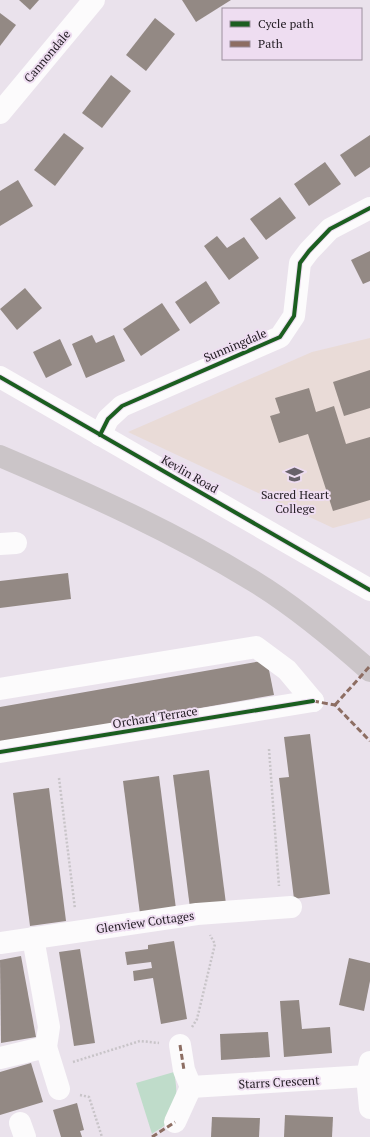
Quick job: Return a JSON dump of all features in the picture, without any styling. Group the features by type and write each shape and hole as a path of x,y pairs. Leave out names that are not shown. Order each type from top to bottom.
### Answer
{"highway":[{"path":"0,456 140,518 256,582 330,636 370,671"}],"street":[{"name":"Cannondale","path":"0,113 94,0"},
{"name":"Sunningdale","path":"100,435 108,419 122,406 280,337 294,316 300,263 330,229 370,208"},
{"name":"Kevlin Road","path":"0,377 370,590"},
{"name":"Orchard Terrace","path":"0,688 256,647 287,670 313,701 0,752"},
{"name":"Glenview Cottages","path":"0,943 197,914 286,907"},
{"path":"33,938 49,1027 46,1047 56,1079"},
{"path":"174,1122 187,1078 180,1045"},
{"path":"0,1058 46,1047"},
{"path":"368,1069 370,1108"},
{"name":"Starrs Crescent","path":"187,1078 368,1069"}],"path":[{"path":"269,749 286,907"},
{"path":"59,778 78,931"},
{"path":"56,1079 140,1041 180,1045 197,1019 215,944 197,914"},
{"path":"56,1079 89,1097 102,1137"}],"shaded area":[{"name":"Sacred Heart College","path":"370,338 370,518 333,528 128,432 312,352"}],"green space":[{"path":"174,1072 176,1084 176,1104 172,1116 168,1123 152,1134 136,1083"}],"building":[{"path":"19,0 39,0 30,10"},
{"path":"182,0 231,0 196,22"},
{"path":"0,13 16,25 0,46"},
{"path":"155,18 175,34 146,71 126,55"},
{"path":"111,75 131,91 102,128 82,113"},
{"path":"64,133 84,148 55,186 34,170"},
{"path":"370,135 370,167 355,177 340,155"},
{"path":"325,162 341,184 309,206 294,184"},
{"path":"18,180 33,206 0,226 0,191"},
{"path":"280,197 296,218 266,240 250,219"},
{"path":"217,236 227,248 244,237 259,258 229,280 204,246"},
{"path":"370,251 370,281 363,284 351,260"},
{"path":"206,281 220,303 190,324 175,302"},
{"path":"25,288 42,308 17,330 0,309"},
{"path":"162,303 180,330 141,356 123,329"},
{"path":"92,335 96,343 114,335 125,361 86,378 72,344"},
{"path":"60,339 72,365 46,378 33,352"},
{"path":"370,370 370,408 344,416 333,382"},
{"path":"309,388 316,412 334,406 346,444 370,437 370,500 333,511 308,434 279,443 270,416 280,413 275,398"},
{"path":"68,573 71,599 0,608 0,581"},
{"path":"267,660 274,695 0,743 0,707"},
{"path":"310,734 330,894 294,899 279,778 289,777 284,737"},
{"path":"209,770 226,904 190,908 173,775"},
{"path":"159,776 176,909 140,914 123,781"},
{"path":"49,788 66,921 30,926 13,793"},
{"path":"174,941 187,1019 161,1024 153,978 134,981 133,971 152,968 151,962 127,965 125,952 148,949 148,945"},
{"path":"80,949 95,1043 74,1046 59,952"},
{"path":"21,956 36,1037 1,1043 0,960"},
{"path":"349,958 370,963 370,981 364,1011 339,1005"},
{"path":"299,1000 302,1029 330,1027 332,1053 284,1057 280,1001"},
{"path":"268,1032 270,1057 221,1060 220,1034"},
{"path":"31,1063 43,1102 0,1115 0,1072"},
{"path":"77,1103 84,1130 80,1131 82,1137 61,1137 53,1110"},
{"path":"285,1115 333,1117 332,1137 284,1137"},
{"path":"212,1117 260,1118 259,1137 211,1137"}],"marked path":[{"path":"335,705 370,666"},
{"path":"313,701 335,705 370,741"},
{"path":"180,1045 184,1070"},
{"path":"152,1137 175,1122"}],"cycle path":[{"path":"100,435 108,419 122,406 280,337 294,316 300,263 330,229 370,208"},
{"path":"0,377 370,590"},
{"path":"0,752 313,701"}],"place":[{"name":"Sacred Heart College","path":"295,475"}]}
